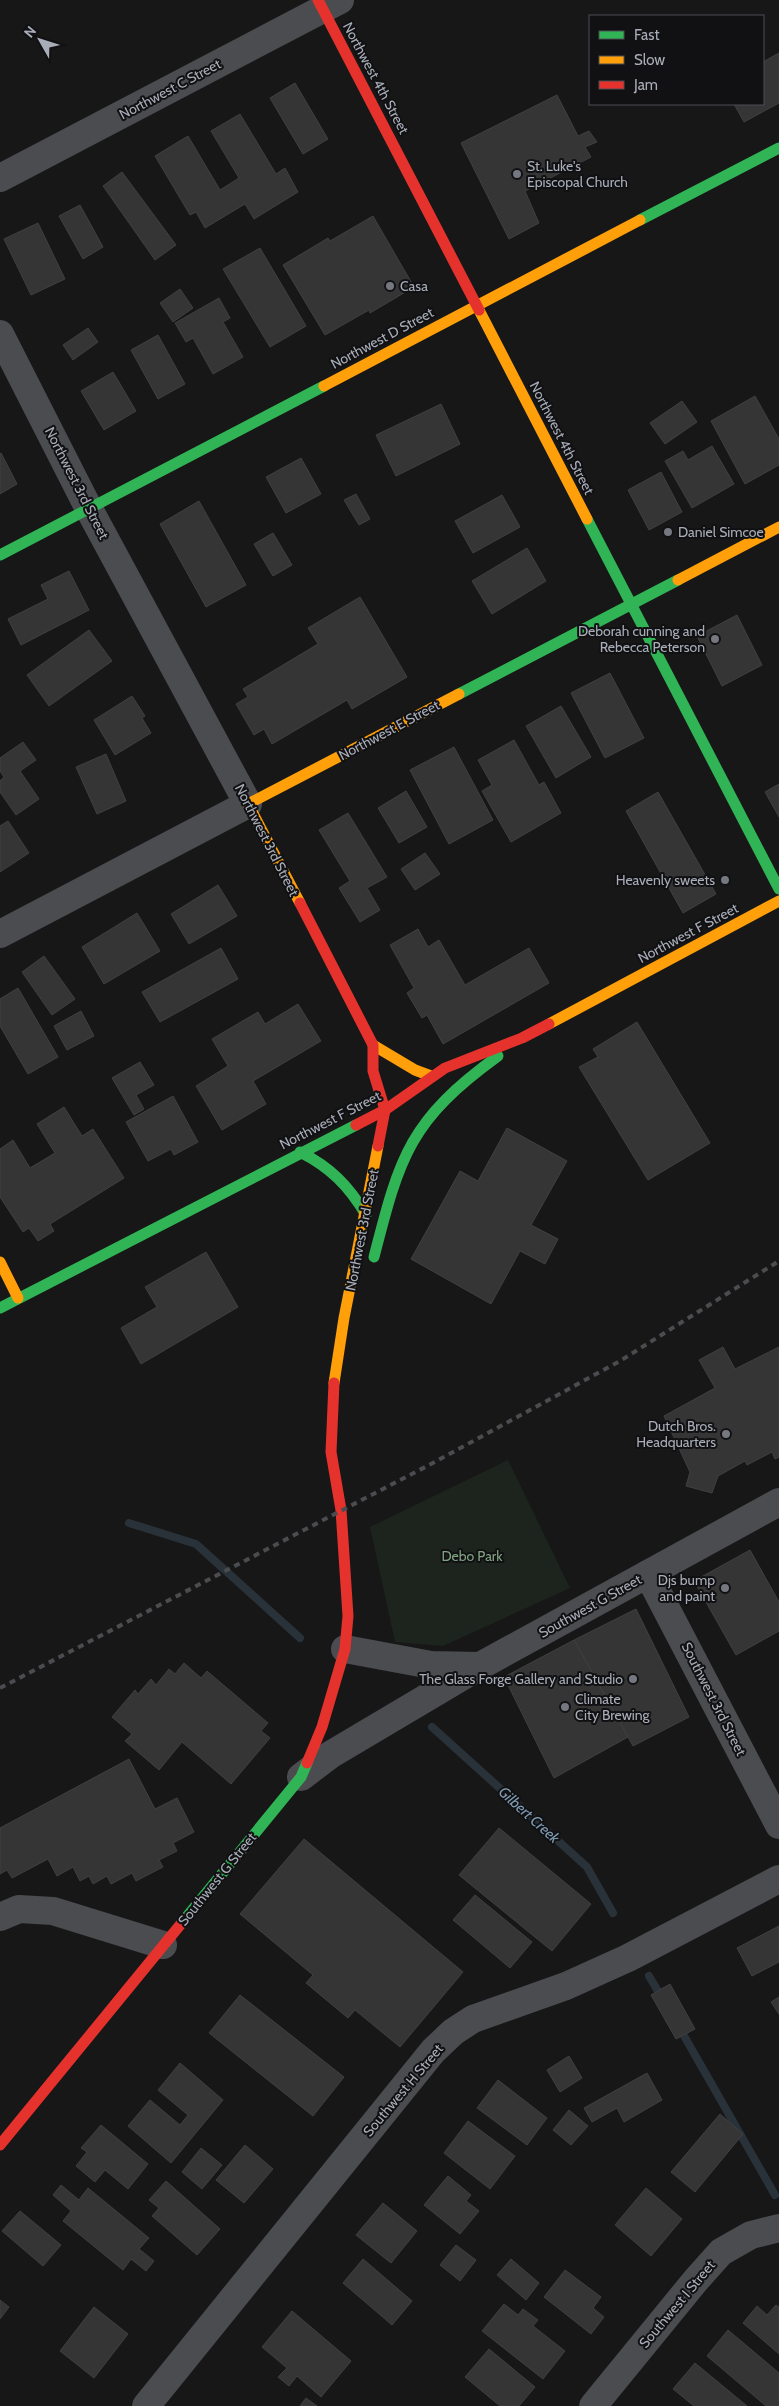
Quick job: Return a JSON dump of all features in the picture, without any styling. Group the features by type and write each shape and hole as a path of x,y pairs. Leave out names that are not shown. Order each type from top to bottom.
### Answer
{"main road":[{"name":"Northwest 4th Street","path":"327,3 477,306 779,889"},
{"name":"Northwest D Street","path":"0,555 779,148"},
{"name":"Northwest E Street","path":"248,804 779,527"},
{"name":"Northwest 3rd Street","path":"248,804 373,1045 373,1071 385,1110 366,1215 344,1318 334,1380 331,1452 342,1510 348,1616 345,1649 325,1719 301,1777"},
{"name":"Northwest F Street","path":"0,1308 300,1152 385,1110 431,1076 458,1063 522,1038 779,901"},
{"name":"Northwest 3rd Street","path":"370,1271 399,1170 418,1131 451,1094 522,1038"},
{"path":"373,1045 388,1052 415,1070 431,1076"},
{"path":"300,1152 321,1162 342,1178 366,1215"},
{"path":"0,1262 18,1298"},
{"name":"Northwest 3rd Street","path":"334,1380 358,1308"},
{"name":"Southwest G Street","path":"0,2145 301,1777"}],"street":[{"name":"Northwest C Street","path":"0,178 327,3"},
{"name":"Northwest 3rd Street","path":"0,334 89,509 248,804"},
{"name":"Northwest E Street","path":"0,934 248,804"},
{"name":"Southwest G Street","path":"301,1777 330,1755 480,1666 779,1502"},
{"name":"Southwest 3rd Street","path":"648,1574 779,1825"},
{"path":"345,1649 431,1664 480,1666"},
{"name":"Southwest H Street","path":"146,2406 433,2051 454,2032 473,2019 496,2009 566,1986 628,1958 779,1879"},
{"path":"0,1917 19,1909 53,1911 163,1945"},
{"name":"Southwest I Street","path":"592,2406 721,2252 751,2235 779,2228"}],"green space":[{"name":"Debo Park","path":"508,1460 570,1588 443,1646 395,1642 370,1527"}],"building":[{"path":"779,53 779,103 744,122 735,105 764,105 764,61"},
{"path":"295,83 328,139 303,154 270,98"},
{"name":"St. Luke's Episcopal Church","path":"557,95 578,136 589,131 597,142 585,147 591,157 525,191 539,223 509,239 461,143"},
{"path":"240,114 276,174 285,168 298,192 254,219 245,204 205,228 196,212 190,215 155,156 188,136 220,190 239,178 211,131"},
{"path":"122,172 176,245 155,260 103,186"},
{"path":"80,205 103,247 83,259 59,216"},
{"path":"373,216 414,287 370,313 369,310 325,335 283,265 328,238 330,241"},
{"path":"38,223 65,279 31,295 4,239"},
{"path":"260,248 306,326 270,347 223,269"},
{"path":"180,289 193,308 173,322 160,303"},
{"path":"219,298 230,318 223,322 243,357 213,374 193,338 186,342 175,323"},
{"path":"88,328 98,342 73,360 63,345"},
{"path":"158,335 185,384 158,399 131,350"},
{"path":"113,372 136,411 104,430 81,391"},
{"path":"755,396 779,439 779,465 745,484 711,421"},
{"path":"682,401 697,422 665,444 650,423"},
{"path":"441,404 460,444 396,476 376,435"},
{"path":"712,446 734,484 692,508 665,461 683,451 688,460"},
{"path":"0,454 17,484 0,494"},
{"path":"301,458 321,494 286,513 266,477"},
{"path":"661,472 682,512 649,530 628,490"},
{"path":"356,494 370,519 359,525 344,500"},
{"path":"502,495 520,527 473,553 455,521"},
{"path":"199,501 246,585 206,607 160,524"},
{"path":"273,533 292,565 273,576 254,544"},
{"path":"527,548 546,581 492,614 472,581"},
{"path":"69,571 89,610 21,645 8,619 48,599 41,585"},
{"path":"360,597 407,677 352,709 347,700 272,744 264,729 254,735 236,704 248,697 243,689 318,644 308,628"},
{"path":"737,615 762,665 722,686 697,636"},
{"path":"89,630 112,661 49,706 27,675"},
{"path":"610,673 644,738 605,758 571,693"},
{"path":"132,696 145,716 142,718 151,733 115,755 94,720"},
{"path":"561,706 591,757 556,778 526,726"},
{"path":"514,740 539,785 544,782 561,813 511,842 482,791 492,785 478,760"},
{"path":"23,742 36,760 20,771 39,799 16,815 0,792 0,781 4,777 0,771 0,758"},
{"path":"454,747 493,820 449,844 410,770"},
{"path":"106,754 126,801 97,814 76,767"},
{"path":"779,784 779,817 765,792"},
{"path":"406,791 427,827 399,843 378,808"},
{"path":"658,792 716,894 683,913 626,811"},
{"path":"348,813 387,877 367,888 380,910 360,922 339,888 350,881 319,830"},
{"path":"8,821 29,853 0,872 0,826"},
{"path":"425,853 440,874 415,890 401,869"},
{"path":"218,885 237,916 189,944 171,914"},
{"path":"137,913 160,951 104,984 82,947"},
{"path":"418,929 428,947 439,940 465,985 529,948 549,983 443,1044 427,1015 422,1018 407,993 414,988 390,945"},
{"path":"221,948 238,979 160,1022 142,992"},
{"path":"44,956 75,999 52,1015 22,972"},
{"path":"18,988 58,1057 28,1074 0,1026 0,999"},
{"path":"298,1004 321,1041 253,1081 266,1104 222,1130 196,1086 228,1066 212,1039 258,1012 265,1024"},
{"path":"81,1011 94,1036 67,1050 54,1026"},
{"path":"637,1022 710,1143 648,1180 579,1067 598,1057 593,1049"},
{"path":"140,1062 154,1085 136,1095 144,1109 134,1115 112,1078"},
{"path":"173,1096 198,1142 174,1155 171,1149 148,1161 126,1122"},
{"path":"64,1107 82,1136 93,1129 124,1178 50,1224 54,1231 38,1241 29,1228 23,1232 0,1197 0,1149 13,1140 30,1168 55,1153 37,1124"},
{"path":"507,1128 567,1161 531,1225 558,1239 545,1264 520,1251 491,1304 411,1259 460,1171 478,1181"},
{"path":"206,1252 238,1307 141,1364 121,1328 157,1307 145,1287"},
{"name":"Dutch Bros. Headquarters","path":"723,1347 735,1369 779,1347 779,1457 775,1459 772,1452 747,1465 745,1461 718,1476 712,1493 686,1486 690,1472 664,1416 715,1388 699,1360"},
{"path":"750,1550 779,1602 779,1631 736,1655 694,1581"},
{"name":"The Glass Forge Gallery and Studio","path":"636,1609 689,1717 633,1746 574,1640"},
{"name":"Climate City Brewing","path":"574,1640 628,1737 554,1778 504,1677"},
{"path":"184,1663 201,1678 207,1671 268,1723 261,1731 270,1738 231,1784 182,1742 159,1770 125,1741 132,1734 112,1717 135,1690 138,1694 151,1679 156,1685 169,1669 175,1674"},
{"path":"129,1759 155,1809 177,1798 194,1832 173,1843 177,1851 159,1860 163,1867 136,1881 132,1873 111,1884 107,1876 93,1884 89,1876 80,1881 73,1867 57,1876 48,1859 12,1878 7,1870 0,1874 0,1828"},
{"path":"499,1828 591,1904 552,1951 459,1875"},
{"path":"304,1839 463,1972 400,2047 355,2010 348,2018 306,1983 313,1975 240,1914"},
{"path":"475,1895 532,1942 510,1968 453,1920"},
{"path":"779,1926 779,1962 752,1976 737,1948"},
{"path":"670,1984 695,2029 676,2039 651,1995"},
{"path":"240,1995 344,2077 313,2116 209,2033"},
{"path":"779,1997 779,2014 771,2002"},
{"path":"569,2056 582,2078 560,2092 547,2070"},
{"path":"180,2063 223,2100 171,2163 128,2126 150,2100 180,2125 188,2115 158,2090"},
{"path":"647,2073 662,2100 624,2122 617,2108 592,2122 584,2108"},
{"path":"498,2080 547,2118 527,2145 477,2108"},
{"path":"569,2110 588,2126 571,2145 553,2130"},
{"path":"720,2114 743,2134 695,2192 671,2172"},
{"path":"468,2121 515,2156 490,2189 444,2153"},
{"path":"101,2125 148,2164 128,2189 105,2170 95,2182 76,2166 87,2152 81,2148"},
{"path":"245,2145 273,2169 244,2203 216,2180"},
{"path":"201,2148 222,2165 202,2189 182,2172"},
{"path":"448,2176 471,2195 466,2201 479,2211 460,2234 424,2205"},
{"path":"166,2181 220,2229 197,2255 152,2216 159,2208 149,2200"},
{"path":"61,2185 79,2200 88,2188 149,2238 139,2249 154,2261 146,2271 131,2259 123,2270 63,2221 71,2211 53,2195"},
{"path":"646,2188 682,2219 651,2256 615,2225"},
{"path":"383,2203 417,2231 391,2263 356,2235"},
{"path":"20,2211 61,2245 43,2266 2,2231"},
{"path":"456,2245 476,2260 460,2281 440,2265"},
{"path":"363,2259 412,2301 392,2325 343,2283"},
{"path":"511,2259 539,2283 526,2300 497,2275"},
{"path":"565,2270 601,2297 593,2308 604,2317 591,2334 544,2297"},
{"path":"0,2300 9,2307 0,2319"},
{"path":"504,2304 518,2315 523,2309 538,2320 533,2326 565,2351 543,2379 482,2331"},
{"path":"776,2305 779,2307 779,2354 743,2323 757,2306 767,2315"},
{"path":"94,2307 128,2334 94,2378 60,2351"},
{"path":"292,2311 351,2361 321,2397 297,2376 289,2386 278,2377 287,2368 262,2347"},
{"path":"728,2330 779,2373 779,2406 766,2406 707,2356"},
{"path":"489,2349 535,2387 519,2406 500,2406 465,2377"},
{"path":"695,2363 747,2406 694,2406 673,2389"},
{"path":"306,2398 317,2406 300,2406"}],"waterway":[{"name":"Gilbert Creek","path":"129,1523 196,1544 300,1638"},
{"name":"Gilbert Creek","path":"432,1727 587,1867 613,1913"},
{"name":"Gilbert Creek","path":"649,1976 662,1998"},
{"name":"Gilbert Creek","path":"679,2027 775,2195"}],"railway":[{"path":"0,1688 431,1464 620,1361 779,1261"}],"traffic: fast":[{"path":"640,220 779,148"},
{"path":"0,555 324,386"},
{"path":"587,519 779,889"},
{"path":"459,694 678,580"},
{"path":"374,1257 401,1165 413,1142 427,1121 445,1100 498,1056"},
{"path":"0,1308 356,1125"},
{"path":"300,1152 321,1164 338,1178 353,1195 366,1215"},
{"path":"185,1919 301,1777 307,1763"}],"traffic: slow":[{"path":"324,386 640,220"},
{"path":"479,310 587,519"},
{"path":"678,580 779,527"},
{"path":"300,903 248,804 459,694"},
{"path":"549,1024 779,901"},
{"path":"373,1045 415,1070 431,1076"},
{"path":"334,1383 344,1318 378,1146"},
{"path":"0,1262 18,1298"}],"traffic: jam":[{"path":"318,0 479,310"},
{"path":"300,903 373,1045 373,1071 385,1110 378,1146"},
{"path":"356,1125 385,1110 445,1068 522,1038 549,1024"},
{"path":"307,1763 322,1727 345,1649 348,1616 341,1510 331,1452 334,1383"},
{"path":"0,2145 185,1919"}],"place":[{"name":"St. Luke's Episcopal Church","path":"517,174"},
{"name":"Casa","path":"390,286"},
{"name":"Daniel Simcoe","path":"668,532"},
{"name":"Deborah cunning and Rebecca Peterson","path":"715,639"},
{"name":"Heavenly sweets","path":"725,880"},
{"name":"Dutch Bros. Headquarters","path":"726,1434"},
{"name":"Djs bump and paint","path":"725,1588"},
{"name":"The Glass Forge Gallery and Studio","path":"633,1679"},
{"name":"Climate City Brewing","path":"565,1707"}]}
